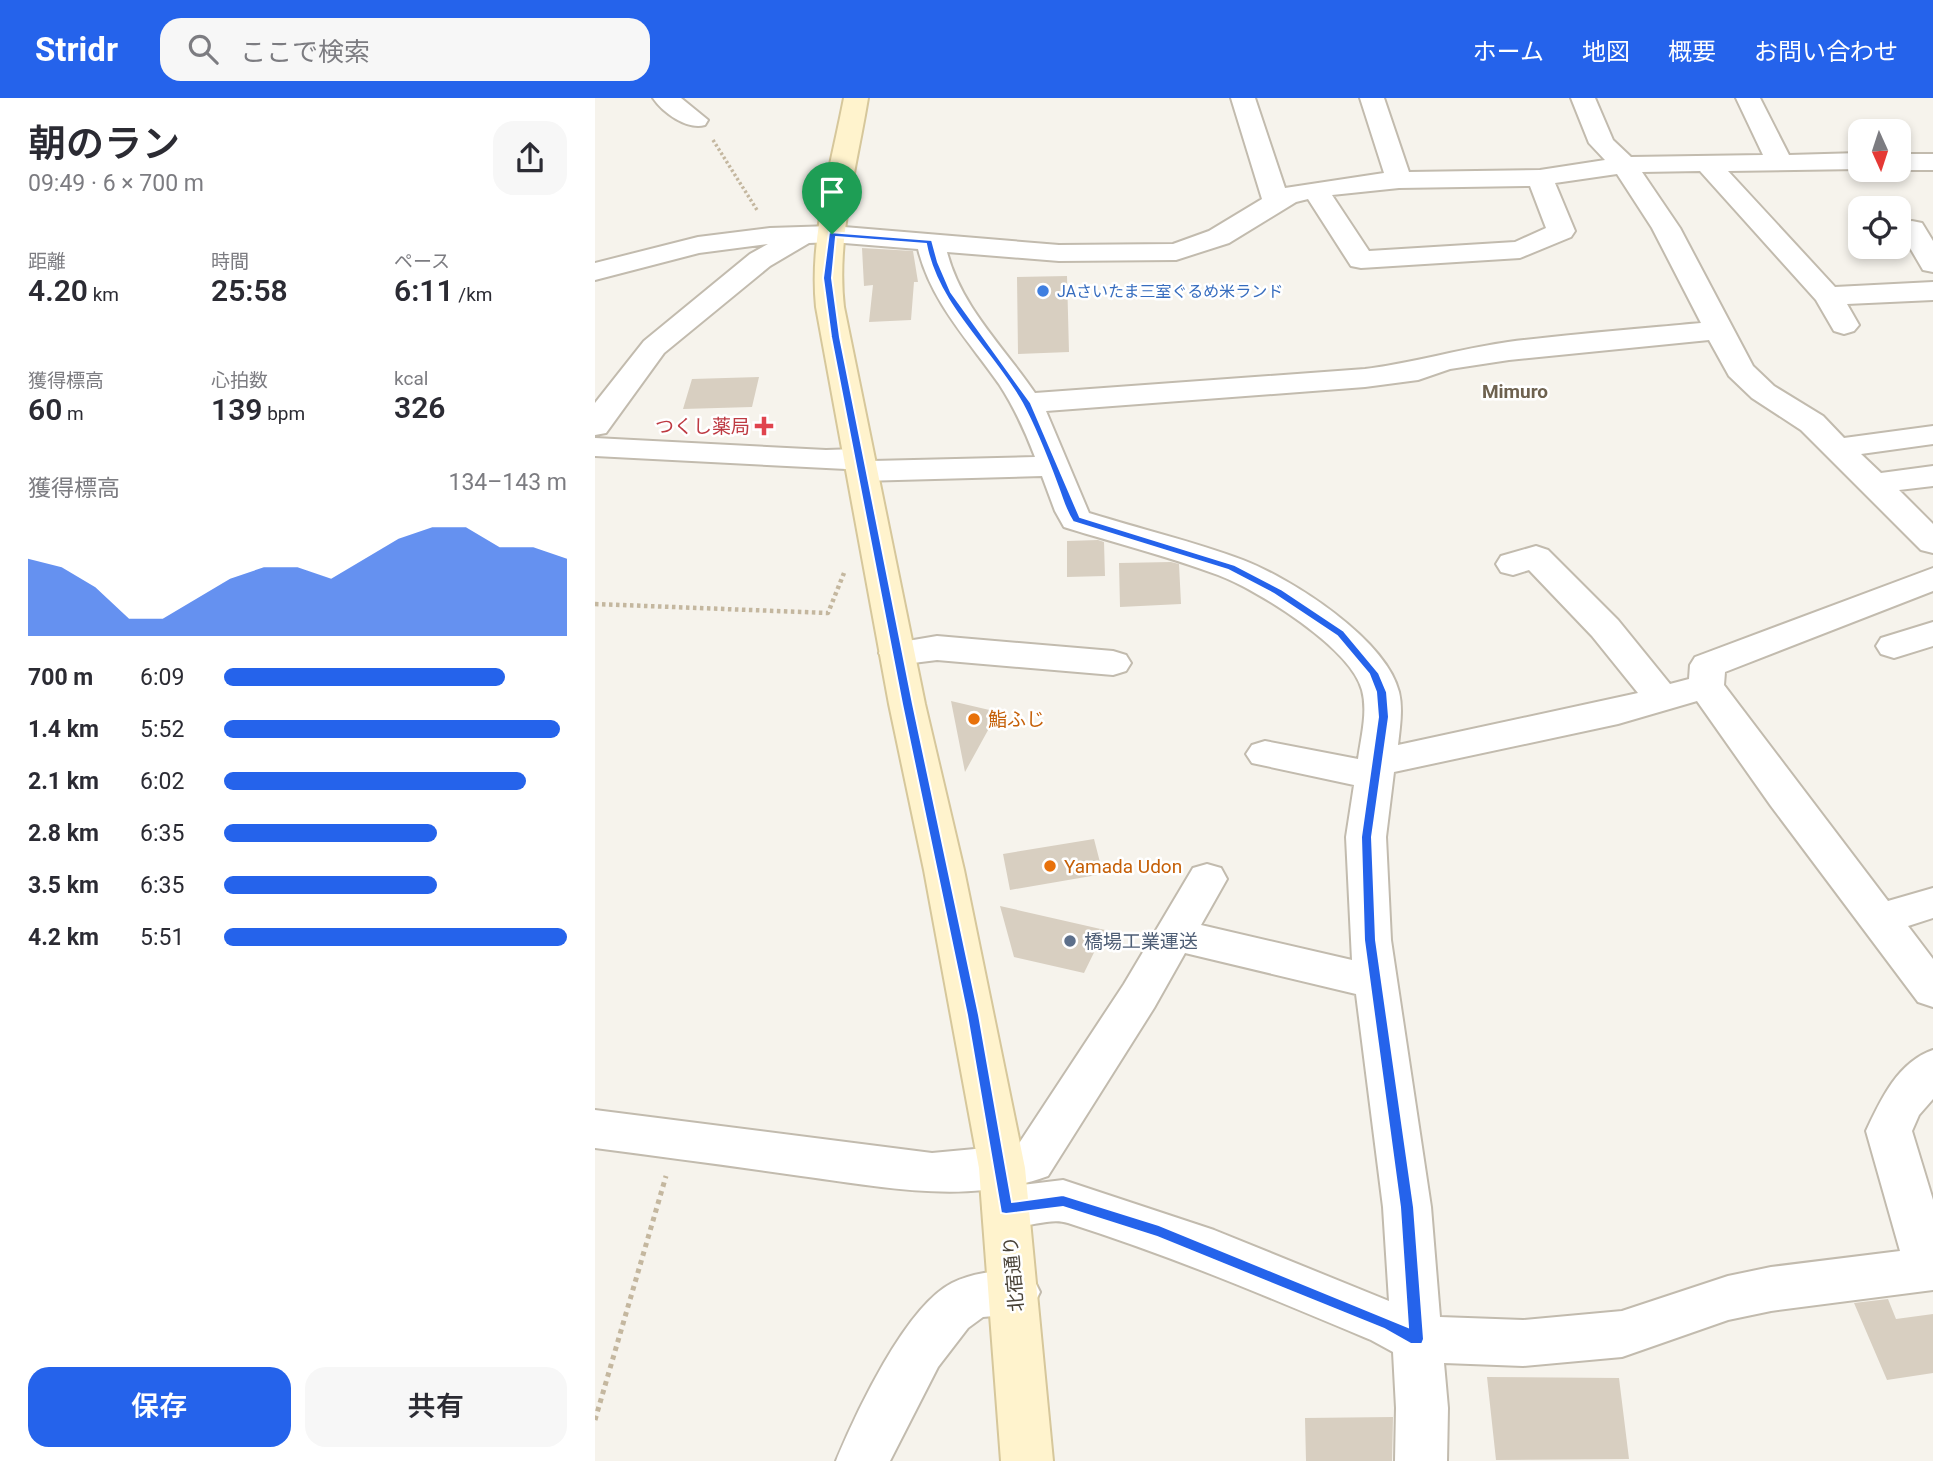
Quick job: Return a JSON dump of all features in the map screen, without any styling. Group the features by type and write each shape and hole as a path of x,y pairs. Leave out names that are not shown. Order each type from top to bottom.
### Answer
{"street":[{"path":"665,98 696,120"},
{"name":"北宿通り","path":"856,98 817,234 897,653 944,870 1004,1188 1015,1292 1027,1461"},
{"path":"1243,98 1276,202"},
{"path":"1372,98 1399,180"},
{"path":"1583,98 1602,142 1624,165 1666,228 1717,330 1746,379 1812,423 1933,542"},
{"path":"1748,98 1779,161"},
{"path":"595,272 669,251 762,237 817,234 1059,253 1176,252 1219,237 1288,195 1315,190 1399,180 1541,178 1624,165 1848,161"},
{"path":"1911,162 1933,162"},
{"path":"1706,163 1828,296 1844,325"},
{"path":"1315,190 1361,260 1520,250 1531,245 1560,231 1541,178"},
{"path":"1912,229 1933,264"},
{"path":"595,426 605,396 672,330 760,260 817,234"},
{"path":"930,242 933,262 947,292 1026,403 1054,466 1069,509 1076,520 1232,568 1277,592 1341,634 1374,673 1381,692 1383,717 1366,837 1374,982 1407,1207 1422,1408 1421,1461"},
{"path":"1828,296 1933,291"},
{"path":"1026,403 1365,377 1417,371 1444,361 1509,351 1717,330"},
{"path":"1837,448 1933,435"},
{"path":"595,447 826,460 860,465 1054,466"},
{"path":"1875,484 1933,476"},
{"path":"1513,564 1536,557 1571,612 1662,698"},
{"path":"1933,579 1708,665 1706,686 1792,807 1881,919 1933,990"},
{"path":"1894,646 1933,634"},
{"path":"897,653 937,648 1114,663"},
{"path":"1265,754 1376,769 1618,711 1706,686"},
{"path":"1004,1188 1032,1162 1176,935 1206,879"},
{"path":"1881,919 1933,903"},
{"path":"1176,935 1374,982"},
{"path":"595,1129 932,1173 1063,1201 1159,1231 1389,1324 1416,1339 1523,1343 1622,1334 1728,1298 1783,1287 1930,1269 1889,1131 1901,1104 1933,1068"},
{"path":"862,1461 937,1325 968,1299 1015,1292"}],"path":[{"path":"696,120 723,154 762,220 762,237"},
{"path":"595,604 828,613 847,568"},
{"path":"595,1420 677,1140"}],"building":[{"path":"862,248 913,251 918,282 914,282 911,320 869,322 873,285 864,286"},
{"path":"1067,276 1069,352 1018,354 1017,277"},
{"path":"759,377 752,407 683,409 692,379"},
{"path":"1067,541 1104,542 1105,576 1067,577"},
{"path":"1119,563 1179,564 1181,604 1120,607"},
{"path":"951,701 998,712 965,772"},
{"path":"1094,839 1103,874 1010,890 1003,854"},
{"path":"1000,906 1105,930 1084,973 1014,957"},
{"path":"1888,1299 1896,1319 1933,1314 1933,1373 1887,1380 1854,1303"},
{"path":"1487,1377 1619,1378 1629,1459 1496,1460"},
{"path":"1393,1417 1392,1461 1306,1461 1305,1418"}],"place":[{"name":"JAさいたま三室ぐるめ米ランド","path":"1043,291"},
{"name":"つくし薬局","path":"764,426"},
{"name":"鮨ふじ","path":"974,719"},
{"name":"Yamada Udon","path":"1050,866"},
{"name":"橋場工業運送","path":"1070,941"}],"district":[{"name":"Mimuro","path":"1515,391"}],"route":[{"path":"832,234 930,242 933,262 947,292 1026,403 1064,488 1069,509 1076,520 1155,542 1232,568 1277,592 1341,634 1374,673 1381,692 1383,717 1366,837 1370,940 1407,1207 1416,1339 1389,1324 1159,1231 1063,1201 1006,1208 1002,1168 973,1015 907,704 835,337 827,278 832,234"}]}
